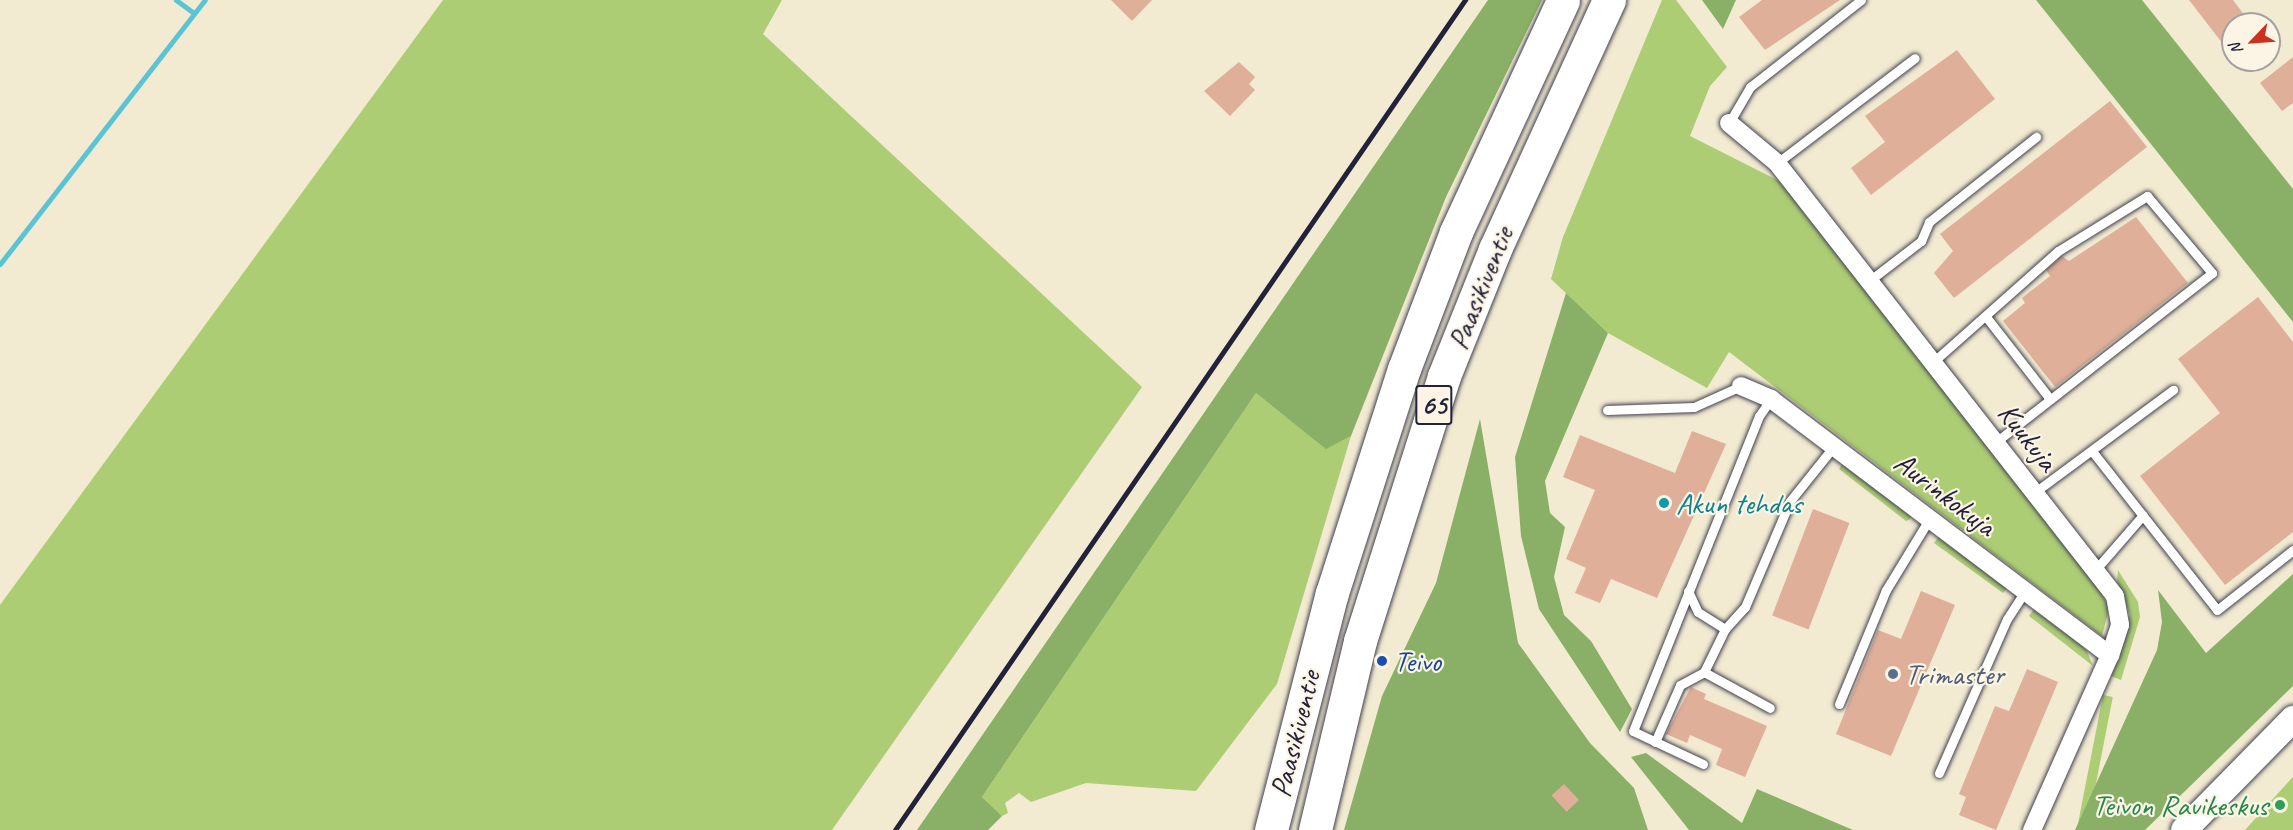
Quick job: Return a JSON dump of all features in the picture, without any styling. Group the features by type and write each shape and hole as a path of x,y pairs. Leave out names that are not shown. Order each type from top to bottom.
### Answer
{"highway":[{"name":"Paasikiventie","path":"1271,830 1332,593 1404,369 1456,232 1563,0"},
{"name":"Paasikiventie","path":"1315,830 1360,641 1444,376 1495,249 1609,0"}],"main road":[{"path":"2184,830 2293,718"}],"street":[{"name":"Kuukuja","path":"1730,123 1777,163 2097,568 2120,612 2110,655 2032,830"},
{"name":"Aurinkokuja","path":"1741,386 1771,399 2110,655"}],"lane":[{"path":"1730,123 1750,87 1861,0"},
{"path":"1777,163 1915,58"},
{"path":"1869,281 1920,241 1929,222 2036,137"},
{"path":"1933,362 1987,318 2058,251 2146,196 2212,273 1996,442"},
{"path":"1987,318 2050,399"},
{"path":"1607,410 1694,407 1741,386"},
{"path":"2035,492 2173,390"},
{"path":"1703,764 1633,731 1688,591 1771,399"},
{"path":"1655,742 1680,685 1704,672 1725,629 1745,607 1790,501 1834,446"},
{"path":"2092,451 2217,610 2293,550"},
{"path":"2097,568 2143,516"},
{"path":"1839,704 1886,590 1930,518"},
{"path":"1939,773 2007,619 2026,590"},
{"path":"1688,591 1698,612 1725,629"},
{"path":"1704,672 1770,708"}],"green space":[{"path":"443,0 782,0 763,34 1142,387 832,830 0,830 0,605"},
{"path":"1488,0 1542,0 1446,197 1351,436 1326,449 1256,393 982,797 1002,816 988,830 917,830"},
{"path":"1662,0 1676,0 1727,67 1710,86 1690,136 1781,182 2100,590 2109,609 2102,636 1729,352 1707,388 1608,333 1551,279 1563,237"},
{"path":"1702,0 1736,0 1723,29"},
{"path":"2036,0 2142,0 2293,189 2293,322"},
{"path":"1566,293 1608,333 1545,481 1550,513 1565,527 1554,577 1564,615 1591,641 1632,709 1620,732 1539,609 1521,536 1515,457"},
{"path":"1256,393 1326,448 1351,436 1277,684 1196,791 1086,783 1031,802 1019,793 1005,803 1008,813 1002,816 982,797"},
{"path":"1480,419 1518,643 1590,743 1634,788 1648,830 1344,830 1382,696 1436,583"},
{"path":"1844,461 1912,514 1910,519 1906,521 1839,469"},
{"path":"1940,535 2007,588 2003,593 1934,543"},
{"path":"2118,570 2138,602 2140,617 2121,680 2111,676 2130,615 2117,581"},
{"path":"2293,574 2293,686 2145,830 2075,830 2157,650 2162,622 2158,590 2206,653"},
{"path":"2034,609 2086,649 2093,666 2029,616"},
{"path":"2103,695 2113,697 2087,830 2077,830"},
{"path":"1646,753 1742,823 1757,789 1853,830 1689,830 1631,757"},
{"name":"Teivon Ravikeskus","path":"2293,777 2293,830 2245,830 2290,780"}],"building":[{"path":"1111,0 1152,0 1132,21"},
{"path":"1762,0 1840,0 1765,50 1739,17"},
{"path":"2189,0 2233,0 2242,12 2221,12 2221,41"},
{"path":"1957,50 1995,99 1871,195 1851,168 1885,142 1865,116"},
{"path":"2293,57 2293,103 2282,111 2260,83 2274,72 2281,72 2281,66"},
{"path":"1239,62 1255,77 1249,84 1255,90 1230,116 1204,91"},
{"path":"2110,101 2147,147 1954,298 1934,273 1953,251 1940,234"},
{"path":"2136,217 2188,283 2055,387 2003,321 2025,303 2022,298 2050,276 2046,270 2062,256 2069,261"},
{"path":"2258,297 2293,342 2293,532 2225,585 2140,476 2220,413 2178,359"},
{"path":"1692,431 1726,444 1657,598 1611,579 1600,603 1575,593 1586,568 1566,559 1595,490 1563,477 1580,435 1675,473"},
{"path":"1813,509 1849,523 1809,629 1772,615"},
{"path":"1921,591 1955,605 1891,756 1836,734 1878,630 1901,639"},
{"path":"2027,669 2058,682 1996,830 1959,815 1966,797 1959,794 1995,706 2009,711"},
{"path":"1691,687 1706,694 1704,699 1767,726 1745,777 1716,765 1722,749 1690,735 1687,743 1666,734"},
{"path":"1564,784 1579,800 1567,812 1552,796"}],"waterway":[{"path":"176,0 194,13"},
{"path":"0,264 205,0"}],"railway":[{"path":"895,830 1465,0"}],"place":[{"name":"Akun tehdas","path":"1664,503"},
{"name":"Teivo","path":"1382,661"},
{"name":"Trimaster","path":"1893,674"},
{"name":"Teivon Ravikeskus","path":"2280,805"}]}
